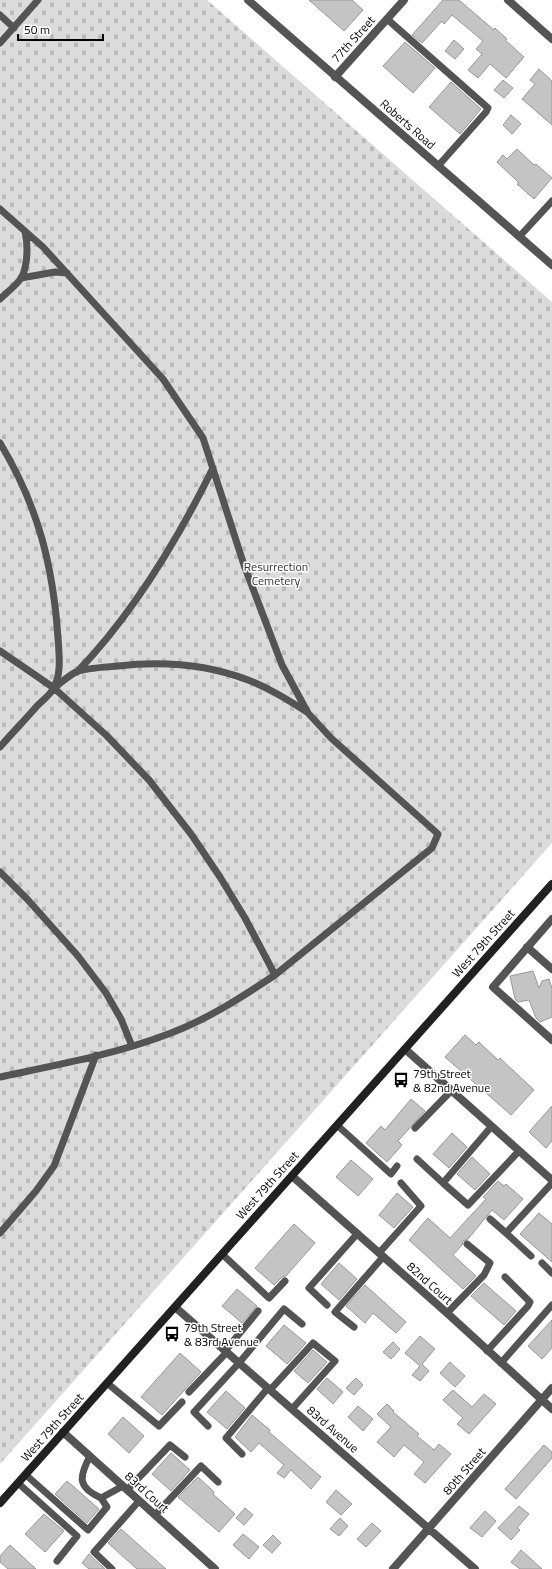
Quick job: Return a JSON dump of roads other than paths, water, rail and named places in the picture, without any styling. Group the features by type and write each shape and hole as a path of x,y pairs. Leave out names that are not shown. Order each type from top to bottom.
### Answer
{"main road":[{"name":"West 79th Street","path":"0,1503 552,884"}],"street":[{"name":"Roberts Road","path":"248,0 552,265"},
{"name":"77th Street","path":"335,77 404,0"},
{"path":"508,0 552,39"},
{"path":"552,919 493,987 552,1040"},
{"path":"527,947 552,969"},
{"path":"405,1049 552,1180"},
{"name":"82nd Court","path":"292,1176 447,1313 552,1409"},
{"name":"83rd Avenue","path":"175,1307 474,1569"},
{"name":"80th Street","path":"393,1569 552,1388"},
{"name":"83rd Court","path":"63,1432 215,1569"}],"lane":[{"path":"0,43 38,0"},
{"path":"0,15 14,28"},
{"path":"387,19 488,108 438,166"},
{"path":"519,237 552,201"},
{"path":"0,209 43,247 163,379 203,438 244,565 282,665 308,713 331,738 438,834 432,848 275,975 207,1017 172,1033 132,1046 0,1077"},
{"path":"0,299 21,278 25,267 27,254 25,231"},
{"path":"21,278 55,272 67,273"},
{"path":"0,443 13,465 31,504 47,552 56,607 59,654 58,673 54,688"},
{"path":"0,746 54,688 77,672 98,650 149,581 195,505 213,468"},
{"path":"0,651 54,688 107,736 149,780 191,834 246,918 275,975"},
{"path":"77,672 104,667 147,663 185,664 248,680 275,693 308,713"},
{"path":"0,872 28,900 78,956 106,993 121,1019 132,1046"},
{"path":"0,1233 36,1191 54,1166 96,1055"},
{"path":"415,1128 451,1091"},
{"path":"337,1125 391,1174 397,1166"},
{"path":"443,1183 491,1127"},
{"path":"417,1159 468,1205 519,1151"},
{"path":"354,1327 335,1312 422,1206 401,1183"},
{"path":"506,1233 552,1183"},
{"path":"490,1219 531,1256"},
{"path":"326,1305 309,1288 358,1234"},
{"path":"447,1313 484,1275 490,1263 467,1244"},
{"path":"222,1254 269,1298 285,1281"},
{"path":"542,1263 552,1273"},
{"path":"487,1351 530,1302 504,1277"},
{"path":"501,1363 552,1305"},
{"path":"208,1426 194,1412 239,1363 284,1309 302,1324"},
{"path":"189,1392 226,1351 258,1311"},
{"path":"242,1454 226,1438 313,1342 335,1361 292,1409"},
{"path":"107,1383 159,1426 182,1402"},
{"path":"101,1498 125,1488 170,1445 185,1457"},
{"path":"26,1474 88,1530 107,1508 101,1498 91,1494 82,1483 82,1473 90,1456"},
{"path":"155,1515 201,1466 218,1482"},
{"path":"18,1483 77,1536 57,1561"},
{"path":"112,1569 94,1552 139,1501"}],"place":[{"name":"79th Street & 82nd Avenue","path":"401,1080"},
{"name":"79th Street & 83rd Avenue","path":"172,1334"}],"park label":[{"name":"Resurrection Cemetery","path":"276,573"}]}
